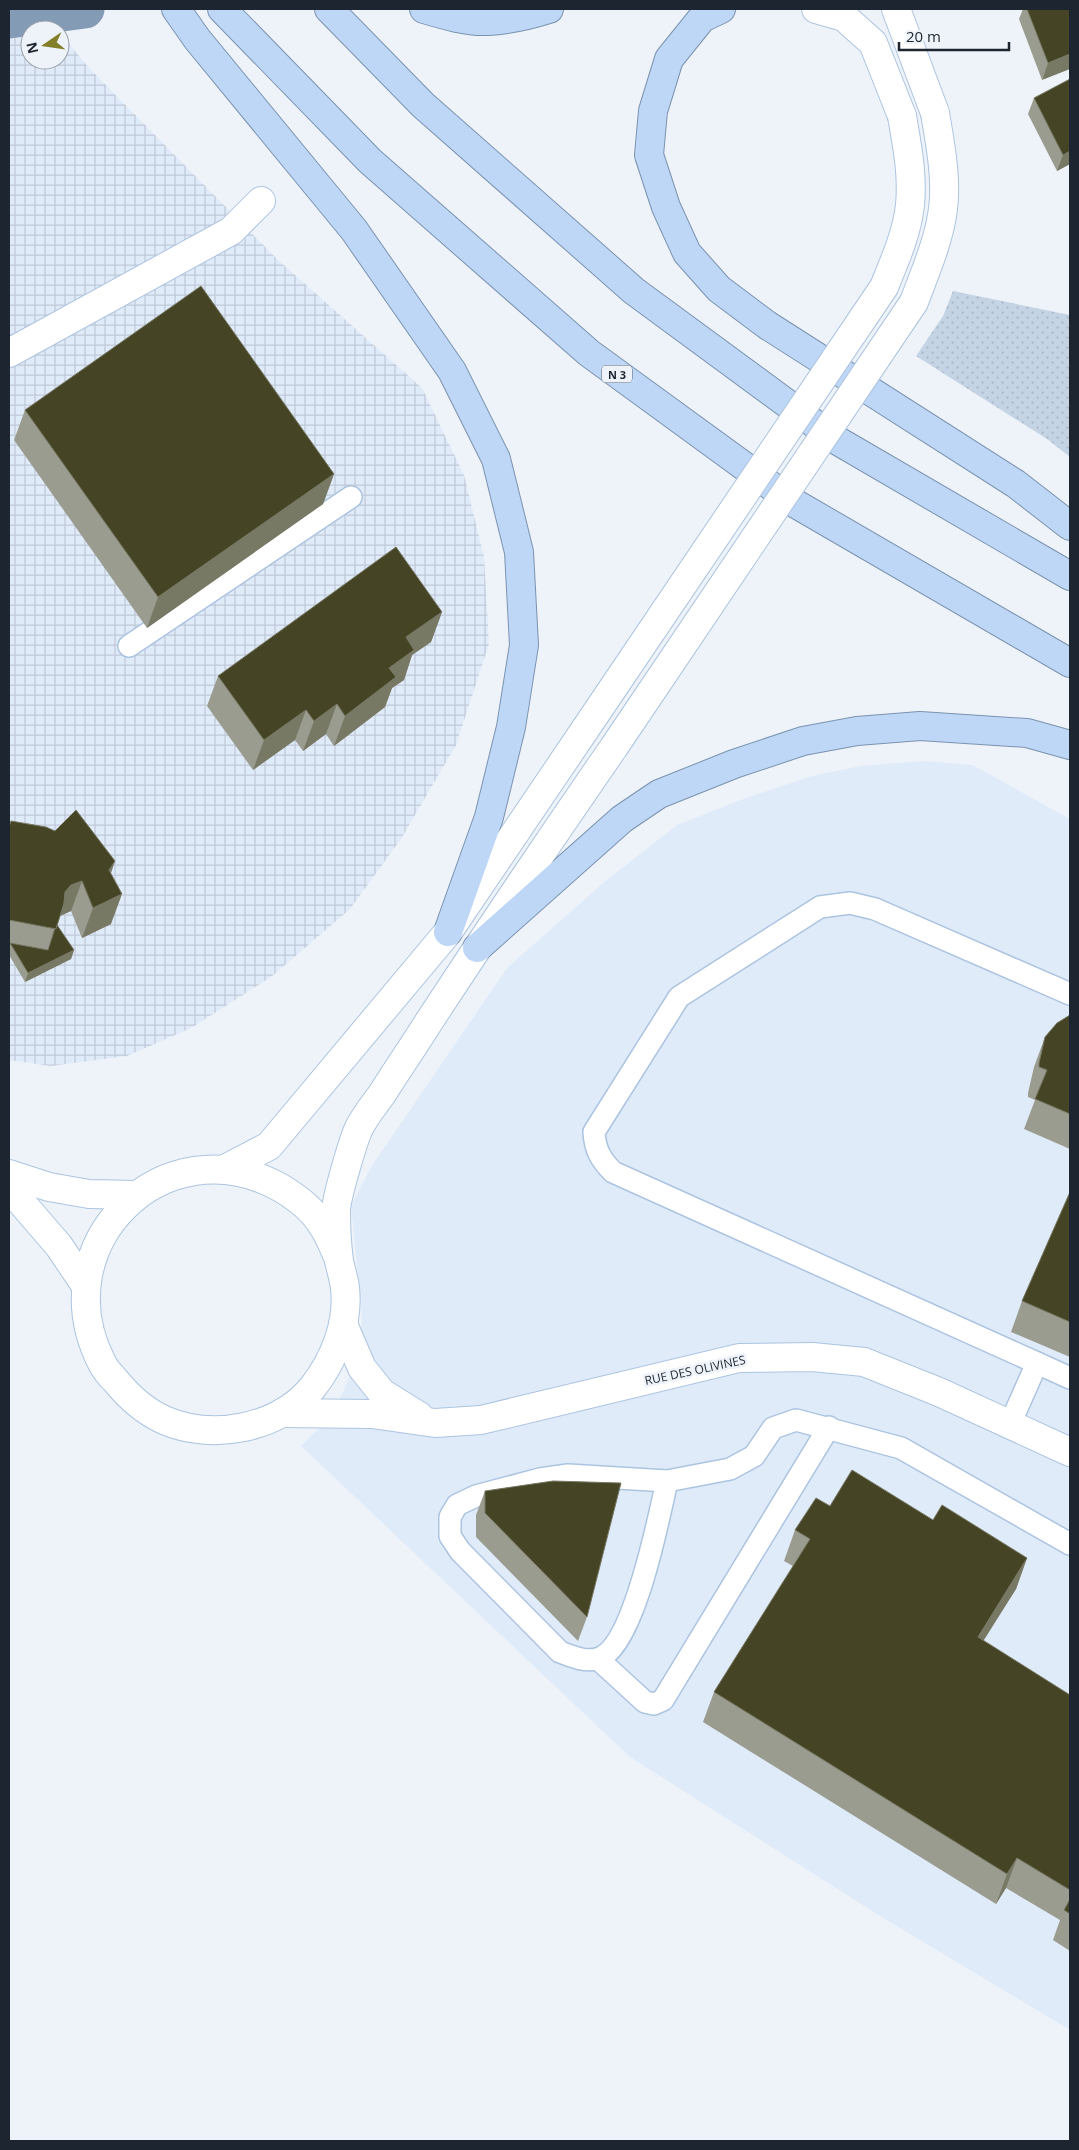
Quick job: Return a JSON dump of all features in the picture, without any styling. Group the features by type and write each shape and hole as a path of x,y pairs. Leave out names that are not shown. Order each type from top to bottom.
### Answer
{"highway":[{"path":"176,9 197,39 354,230 452,371 496,459 519,552 524,645 511,727 489,817 448,932"},
{"name":"N 3","path":"222,9 370,161 589,353 796,504 1070,663"},
{"path":"328,9 423,105 634,291 838,441 1070,576"},
{"path":"424,9 447,16 487,21 533,14 549,9"},
{"path":"721,9 702,18 669,59 653,111 649,155 666,207 687,253 719,289 768,325 1016,484 1070,526"},
{"path":"477,948 584,850 622,818 659,794 734,764 812,740 857,731 920,726 1027,733 1070,746"}],"street":[{"path":"225,1169 269,1146 448,932 884,287 902,242 910,204 910,157 902,116 873,43 844,17 816,9"},
{"path":"338,1257 321,1223 294,1196 262,1177 225,1169 194,1170 163,1180 136,1195 111,1221 94,1252 86,1286 88,1328 103,1365 129,1397 163,1420 203,1430 244,1428 282,1413 311,1390 332,1359 344,1324 346,1290 338,1257 336,1208 358,1130 477,948 914,302 933,252 943,208 942,155 935,113 896,9"},
{"path":"9,353 231,231 261,201"},
{"path":"9,1174 49,1187 90,1194 136,1195"},
{"path":"9,1188 59,1246 86,1286"},
{"name":"RUE DES OLIVINES","path":"344,1324 362,1368 382,1393 424,1420"},
{"name":"RUE DES OLIVINES","path":"282,1413 372,1414 435,1423 481,1420 739,1358 812,1357 864,1362 939,1392 1070,1452"}],"lane":[{"path":"128,646 351,497"},
{"path":"1070,994 875,909 850,903 820,907 679,997 594,1132 595,1146 603,1161 613,1172 1070,1378"},
{"path":"1010,1424 1037,1363"},
{"path":"667,1481 643,1584 615,1644 598,1659 581,1659 560,1652 533,1627 460,1551 450,1536 450,1516 457,1505 476,1496 540,1479 568,1475 667,1481 730,1469 754,1456 774,1428 796,1420 901,1448 1070,1544"},
{"path":"598,1659 645,1702 654,1704 663,1700 828,1427"}],"shaded area":[{"path":"9,9 39,9 48,20 20,20 20,70 70,70 70,45 89,68 277,259 422,388 464,475 484,557 489,644 456,745 401,839 350,909 271,977 191,1028 127,1056 51,1066 9,1060"},
{"path":"953,291 1070,315 1070,457 1047,439 916,356 943,316"},
{"path":"923,761 973,765 1070,819 1070,2030 880,1916 630,1757 301,1446 318,1429 342,1394 356,1361 360,1344 362,1317 351,1206 371,1167 507,968 603,883 677,825 746,798 812,776 861,766"}],"building":[{"path":"1027,9 1070,9 1070,54 1048,63"},
{"path":"1070,79 1070,151 1063,155 1034,98"},
{"path":"201,286 334,474 158,597 25,410"},
{"path":"396,547 442,612 406,637 414,650 389,668 396,677 345,716 337,704 314,721 306,710 264,740 218,676"},
{"path":"76,810 115,861 109,870 122,894 93,908 82,881 71,885 65,892 64,903 56,929 9,920 9,827 11,821 46,827 55,831"},
{"path":"57,925 74,950 28,973 10,943 48,950"},
{"path":"1070,1015 1070,1114 1035,1099 1047,1070 1039,1067 1045,1037 1057,1023"},
{"path":"1070,1192 1070,1322 1022,1301"},
{"path":"852,1470 933,1520 942,1505 1027,1558 978,1637 1070,1695 1070,1890 1017,1858 1007,1874 714,1692 810,1539 795,1530 816,1498 830,1506"},
{"path":"553,1481 621,1483 587,1617 485,1513 485,1491"},
{"path":"1070,1899 1070,1914 1064,1910"}],"waterway":[{"path":"9,19 85,9"}]}
